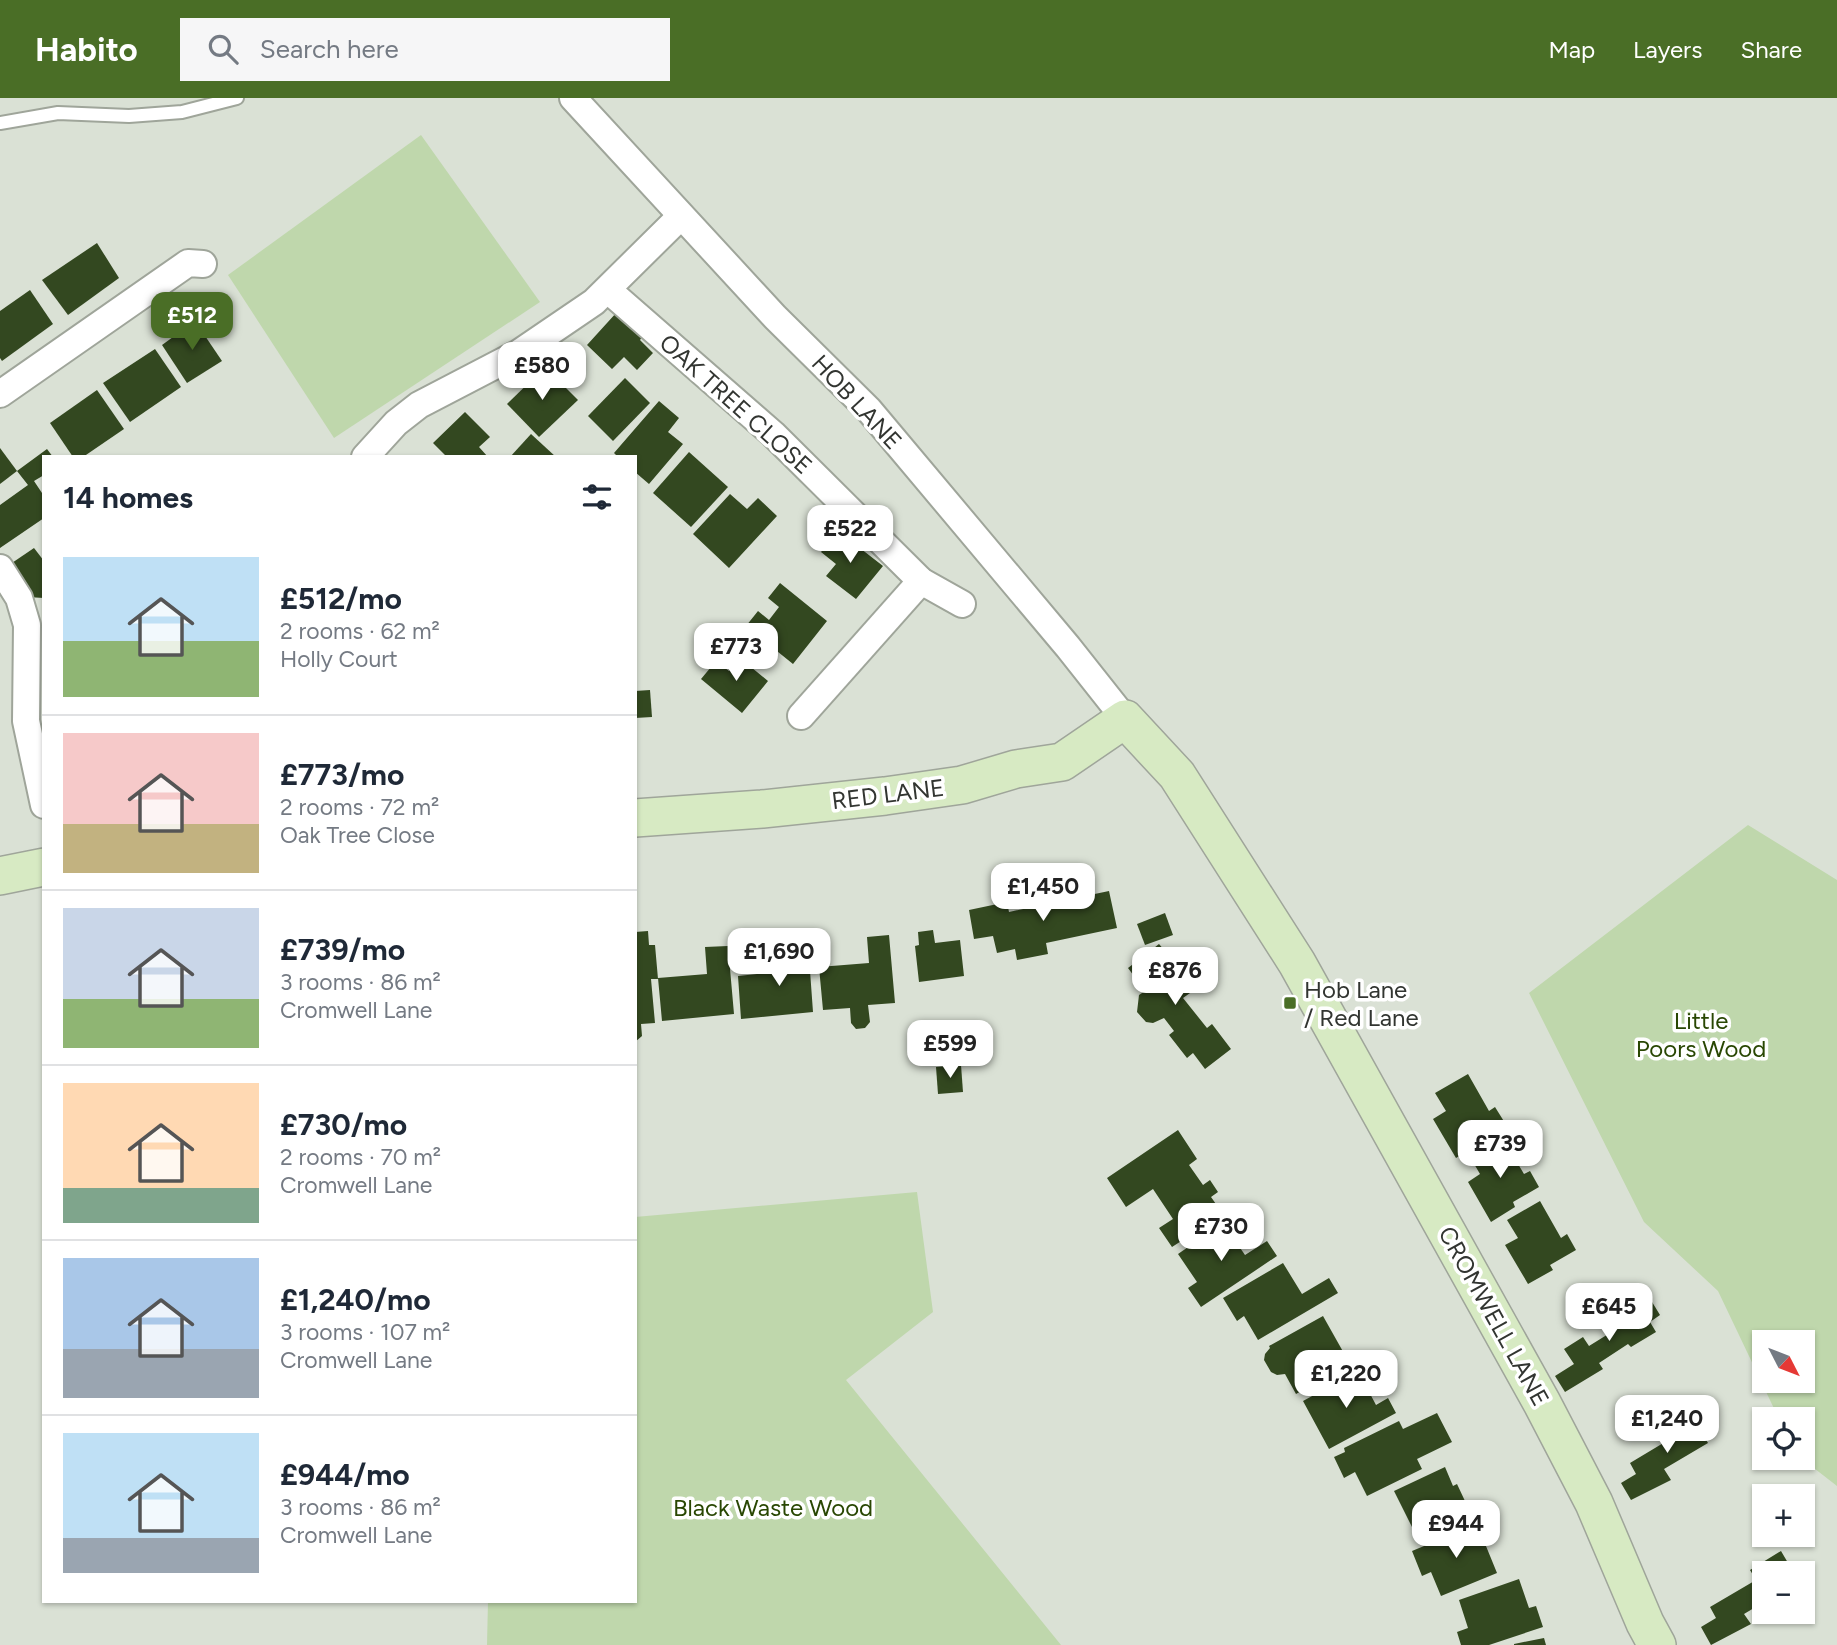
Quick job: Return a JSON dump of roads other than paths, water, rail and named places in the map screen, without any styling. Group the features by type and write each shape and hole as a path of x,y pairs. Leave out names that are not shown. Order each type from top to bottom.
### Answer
{"street":[{"name":"HOB LANE","path":"573,98 775,317 869,410 1125,719"},
{"path":"367,455 397,423 419,405 519,353 594,302 681,216"},
{"path":"0,394 188,263 203,264"},
{"name":"OAK TREE CLOSE","path":"608,290 773,434 921,581 962,604"},
{"path":"0,568 19,598 27,625 35,633 26,721 42,796"},
{"path":"801,716 921,581"},
{"name":"RED LANE","path":"637,818 858,799 962,785 1016,769 1062,762 1125,719"},
{"name":"CROMWELL LANE","path":"1125,719 1177,775 1297,963 1542,1403 1594,1503 1657,1645"},
{"path":"0,876 42,867"}],"lane":[{"path":"0,123 58,113 129,116 182,112 237,98"}],"place":[{"name":"Hob Lane / Red Lane","path":"1290,1003"}],"park label":[{"name":"Little Poors Wood","path":"1701,1034"},
{"name":"Black Waste Wood","path":"773,1507"}]}
